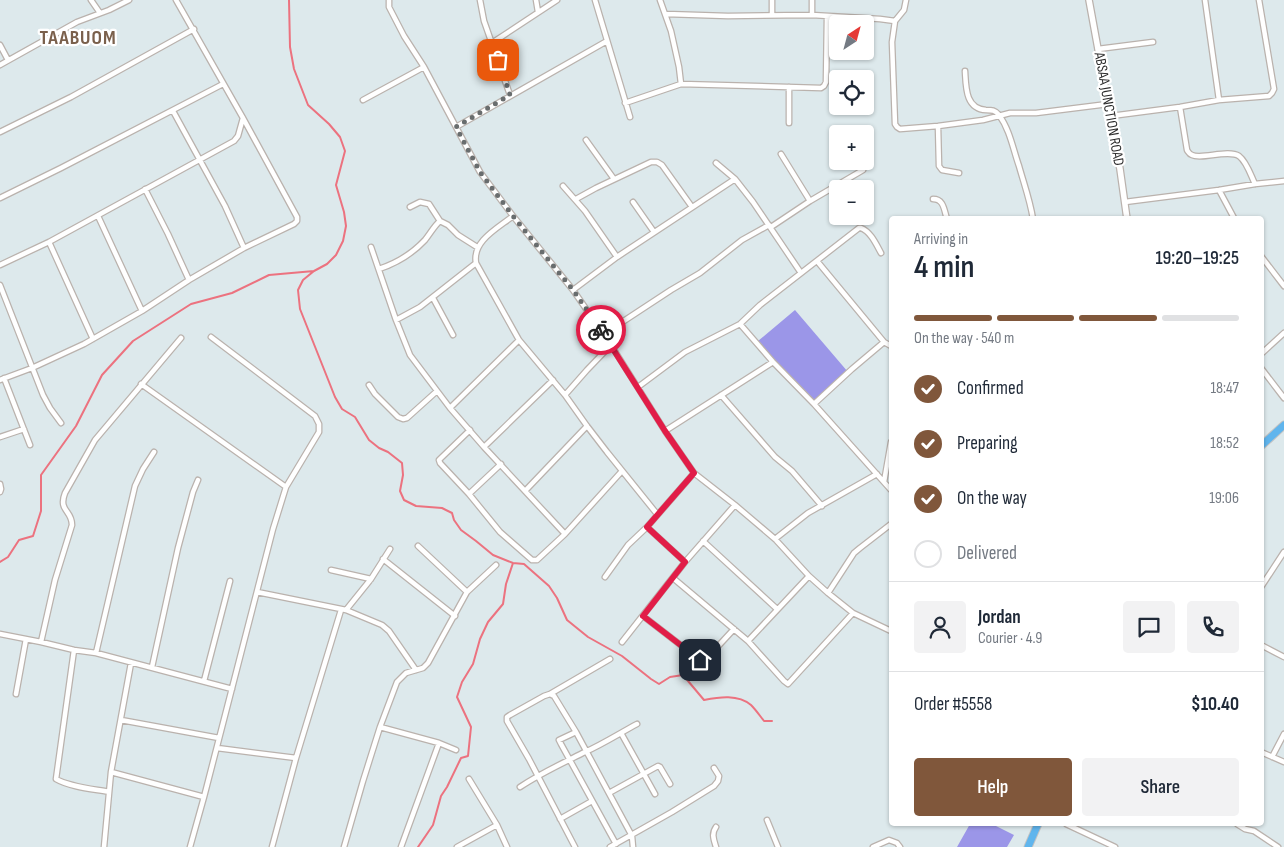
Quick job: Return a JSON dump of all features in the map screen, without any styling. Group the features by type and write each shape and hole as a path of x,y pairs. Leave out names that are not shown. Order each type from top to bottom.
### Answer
{"main road":[{"path":"1264,443 1284,425"},
{"path":"1028,847 1037,826"}],"street":[{"path":"91,0 100,13"},
{"path":"0,65 77,22 110,10 129,0"},
{"path":"30,445 2,379 32,368 93,339 142,311 188,280 297,221 297,217 243,118 176,0"},
{"path":"389,0 389,7 404,36 424,67 480,172 573,290 604,334 665,431 694,473 775,539 809,576 828,593 853,613 889,630"},
{"path":"480,0 484,21 510,95"},
{"path":"536,0 538,12"},
{"path":"492,43 557,0"},
{"path":"595,0 630,117"},
{"path":"660,0 676,49 681,84"},
{"path":"772,0 772,15"},
{"path":"812,0 812,15"},
{"path":"906,0 904,10 895,22 892,42 896,124 900,129 983,120 1010,113 1036,113 1108,104"},
{"name":"ABSAA JUNCTION ROAD","path":"1090,0 1127,216"},
{"path":"1205,0 1219,100"},
{"path":"1111,116 1219,100 1269,96 1274,89 1259,0"},
{"path":"666,14 728,16 812,15 880,19 895,22"},
{"path":"625,103 681,84 821,88 825,84 827,16"},
{"path":"0,132 71,97 194,29"},
{"path":"456,127 606,41"},
{"path":"1098,49 1153,42"},
{"path":"0,45 8,60"},
{"path":"363,100 424,67"},
{"path":"965,70 967,94 971,103 977,108 996,112 1006,126 1029,198 1031,216"},
{"path":"0,198 223,84"},
{"path":"789,87 789,123"},
{"path":"1180,107 1187,150 1190,155 1220,154 1239,156 1255,184"},
{"path":"173,111 225,206 244,248"},
{"path":"0,265 49,242 234,141 238,136 243,118"},
{"path":"938,126 939,166 942,170 959,173"},
{"path":"586,140 614,179"},
{"path":"781,154 810,201"},
{"path":"576,200 614,179 651,162 657,162 662,165 692,207"},
{"path":"716,163 735,179 770,226 801,273"},
{"path":"604,334 700,273 742,240 770,226 863,170"},
{"path":"573,290 617,257 735,179"},
{"path":"1125,202 1284,181"},
{"path":"563,186 589,217 617,257"},
{"path":"145,189 168,234 188,280"},
{"path":"1218,190 1232,216"},
{"path":"933,199 941,201 946,216"},
{"path":"410,207 420,202 429,204 440,221 478,247"},
{"path":"633,202 654,232"},
{"path":"98,216 142,311"},
{"path":"513,216 493,231 478,247 475,257 476,263 519,340 565,395 587,426 657,514"},
{"path":"379,269 406,257 425,240 440,221"},
{"path":"638,387 685,352 740,324 760,305 861,228 865,229 874,240 881,253"},
{"path":"49,242 93,339"},
{"path":"371,247 410,355 450,408 565,534"},
{"path":"1264,260 1284,286"},
{"path":"818,261 884,342 889,345"},
{"path":"396,320 433,298 476,263"},
{"path":"0,285 42,395 61,423"},
{"path":"433,298 453,335"},
{"path":"740,324 772,362 814,404 889,488"},
{"path":"1264,351 1284,334"},
{"path":"190,847 273,529 286,487 320,432 320,424 315,416 211,337"},
{"path":"41,642 55,580 72,526 72,520 63,505 62,500 65,493 95,440 181,338"},
{"path":"450,408 519,340"},
{"path":"814,404 884,342"},
{"path":"565,395 611,345"},
{"path":"665,431 772,362"},
{"path":"1264,372 1284,398"},
{"path":"484,447 553,380"},
{"path":"141,384 286,487"},
{"path":"369,385 375,394 398,417 403,419 407,418 437,391"},
{"path":"721,395 774,456 792,471 822,506"},
{"path":"525,491 587,426"},
{"path":"0,437 24,429"},
{"path":"470,430 439,460 440,463 469,494 500,532 532,560 537,560 565,534 622,471"},
{"path":"96,653 133,493 143,469 154,452"},
{"path":"884,482 889,455"},
{"path":"469,494 500,464"},
{"path":"605,577 628,545 647,527 694,473"},
{"path":"775,539 808,513 876,474"},
{"path":"152,667 178,548 198,480"},
{"path":"0,484 0,492"},
{"path":"622,642 685,562 735,505"},
{"path":"828,593 854,553 889,526"},
{"path":"647,527 685,562"},
{"path":"703,541 777,609"},
{"path":"418,546 467,592"},
{"path":"272,847 296,758 343,610 371,579 390,549"},
{"path":"1264,582 1284,552"},
{"path":"383,559 455,616"},
{"path":"1278,561 1284,564"},
{"path":"344,847 362,781 397,682 406,673 423,668 428,663 467,592 496,565"},
{"path":"331,570 371,579"},
{"path":"748,641 809,576"},
{"path":"673,578 748,641 788,684 853,613"},
{"path":"204,681 230,581"},
{"path":"257,592 343,610 382,625 389,631 416,670"},
{"path":"643,616 700,660 708,656 734,629"},
{"path":"0,634 96,653 232,688"},
{"path":"16,694 26,639"},
{"path":"1264,647 1284,657"},
{"path":"74,650 56,779 73,785 109,792"},
{"path":"575,847 507,721 507,717 610,659"},
{"path":"104,847 111,772 130,663"},
{"path":"550,694 554,696 587,752 632,836 633,847"},
{"path":"121,720 219,738"},
{"path":"520,787 537,776 587,752 637,724"},
{"path":"380,727 439,743 456,750"},
{"path":"576,732 559,740 616,844"},
{"path":"621,733 655,794"},
{"path":"1272,757 1284,734"},
{"path":"400,847 439,743"},
{"path":"217,748 296,758"},
{"path":"1264,753 1284,762"},
{"path":"609,793 659,766 670,784"},
{"path":"610,847 632,836 714,786 719,776 714,768"},
{"path":"111,772 204,797"},
{"path":"469,779 507,847"},
{"path":"560,818 592,801"},
{"path":"767,820 778,847"},
{"path":"458,847 496,825"},
{"path":"1070,826 1115,847"},
{"path":"1240,826 1278,847"},
{"path":"716,827 713,835 716,847"},
{"path":"873,847 889,840 897,843 900,847"}],"shaded area":[{"path":"795,310 848,372 811,403 758,341"},
{"path":"969,826 996,826 1014,835 1007,847 957,847"}],"waterway":[{"path":"289,0 290,47 294,69 308,105 340,137 345,151 336,185 346,226 343,241 336,255 327,264 303,280 298,290 300,309 335,397 342,409 355,417 369,440 402,463 403,475 400,491 404,500 416,506 442,508 452,513 454,520 461,530 493,555 513,563 524,564 549,586 567,620 588,637 622,656 659,684 670,677 683,675 704,700 722,697 740,699 751,705 764,721 772,721"},
{"path":"0,562 8,557 19,540 33,536 41,511 41,475 76,426 102,375 133,341 191,304 232,293 269,275 314,271"},
{"path":"418,847 433,825 441,796 461,758 468,756 471,727 457,697 462,682 473,664 480,639 488,622 503,604 506,584 513,563"}],"way so far":[{"path":"498,60 510,95 456,127 475,165 513,216 573,290 601,330"}],"district":[{"name":"TAABUOM","path":"78,38"}],"route":[{"path":"601,330 694,473 647,527 685,562 643,616 700,660"}]}
